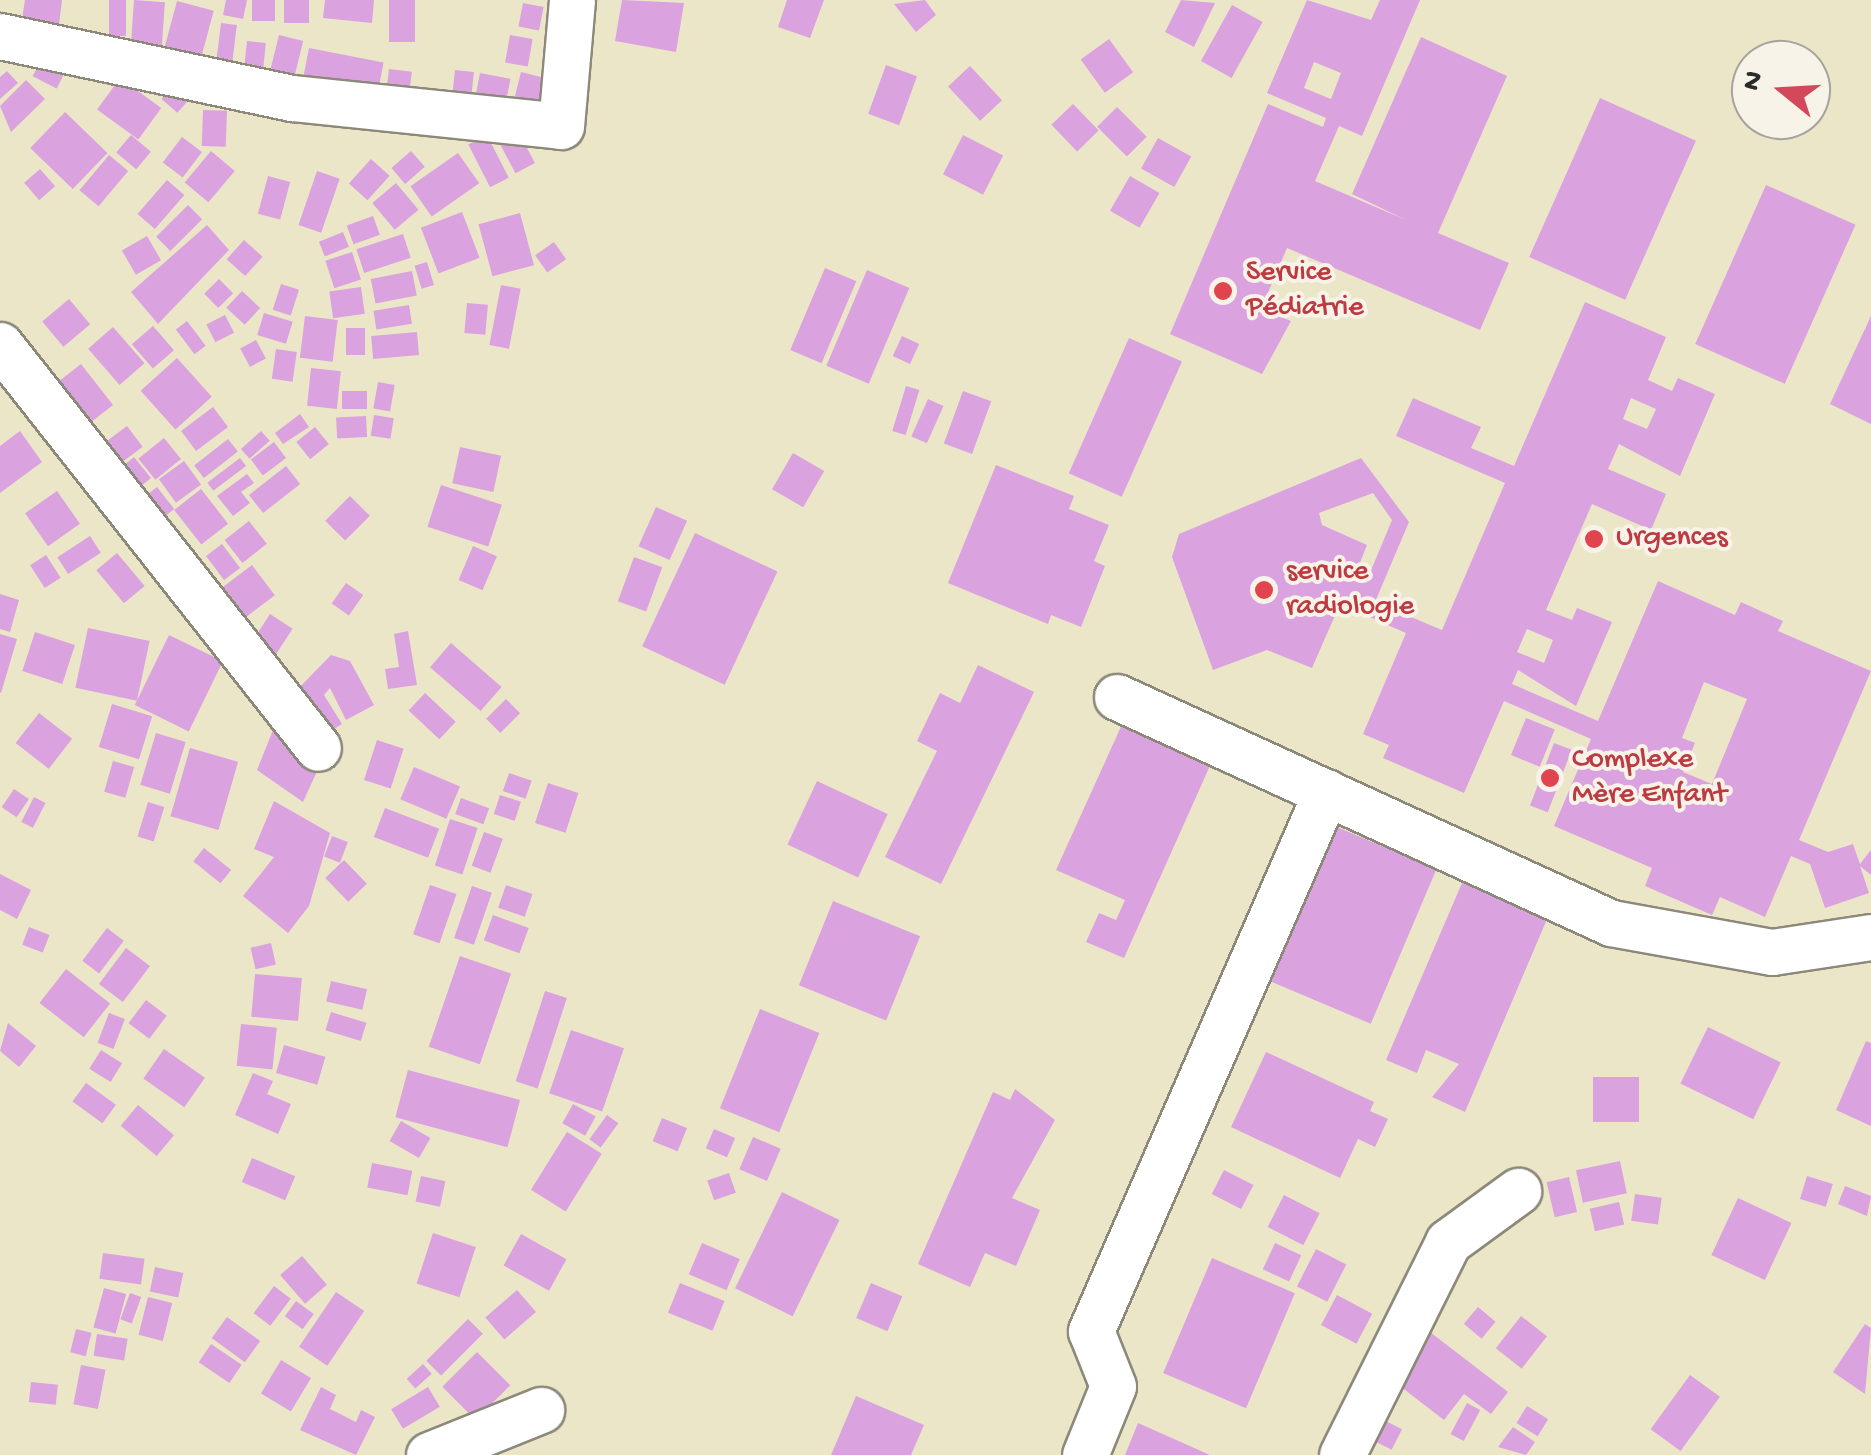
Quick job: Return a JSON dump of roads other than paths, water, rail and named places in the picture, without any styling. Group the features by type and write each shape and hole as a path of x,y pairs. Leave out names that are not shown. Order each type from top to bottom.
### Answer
{"street":[{"path":"0,36 292,98 561,126 572,0"},
{"path":"0,346 318,748"},
{"path":"1117,697 1611,923 1772,952 1871,937"},
{"path":"1085,1455 1113,1386 1091,1330 1326,792"},
{"path":"1342,1455 1448,1242 1518,1191"},
{"path":"429,1455 540,1410"}],"place":[{"name":"Service Pédiatrie","path":"1223,291"},
{"name":"Urgences","path":"1594,539"},
{"name":"service radiologie","path":"1264,590"},
{"name":"Complexe Mère Enfant","path":"1550,778"}]}
